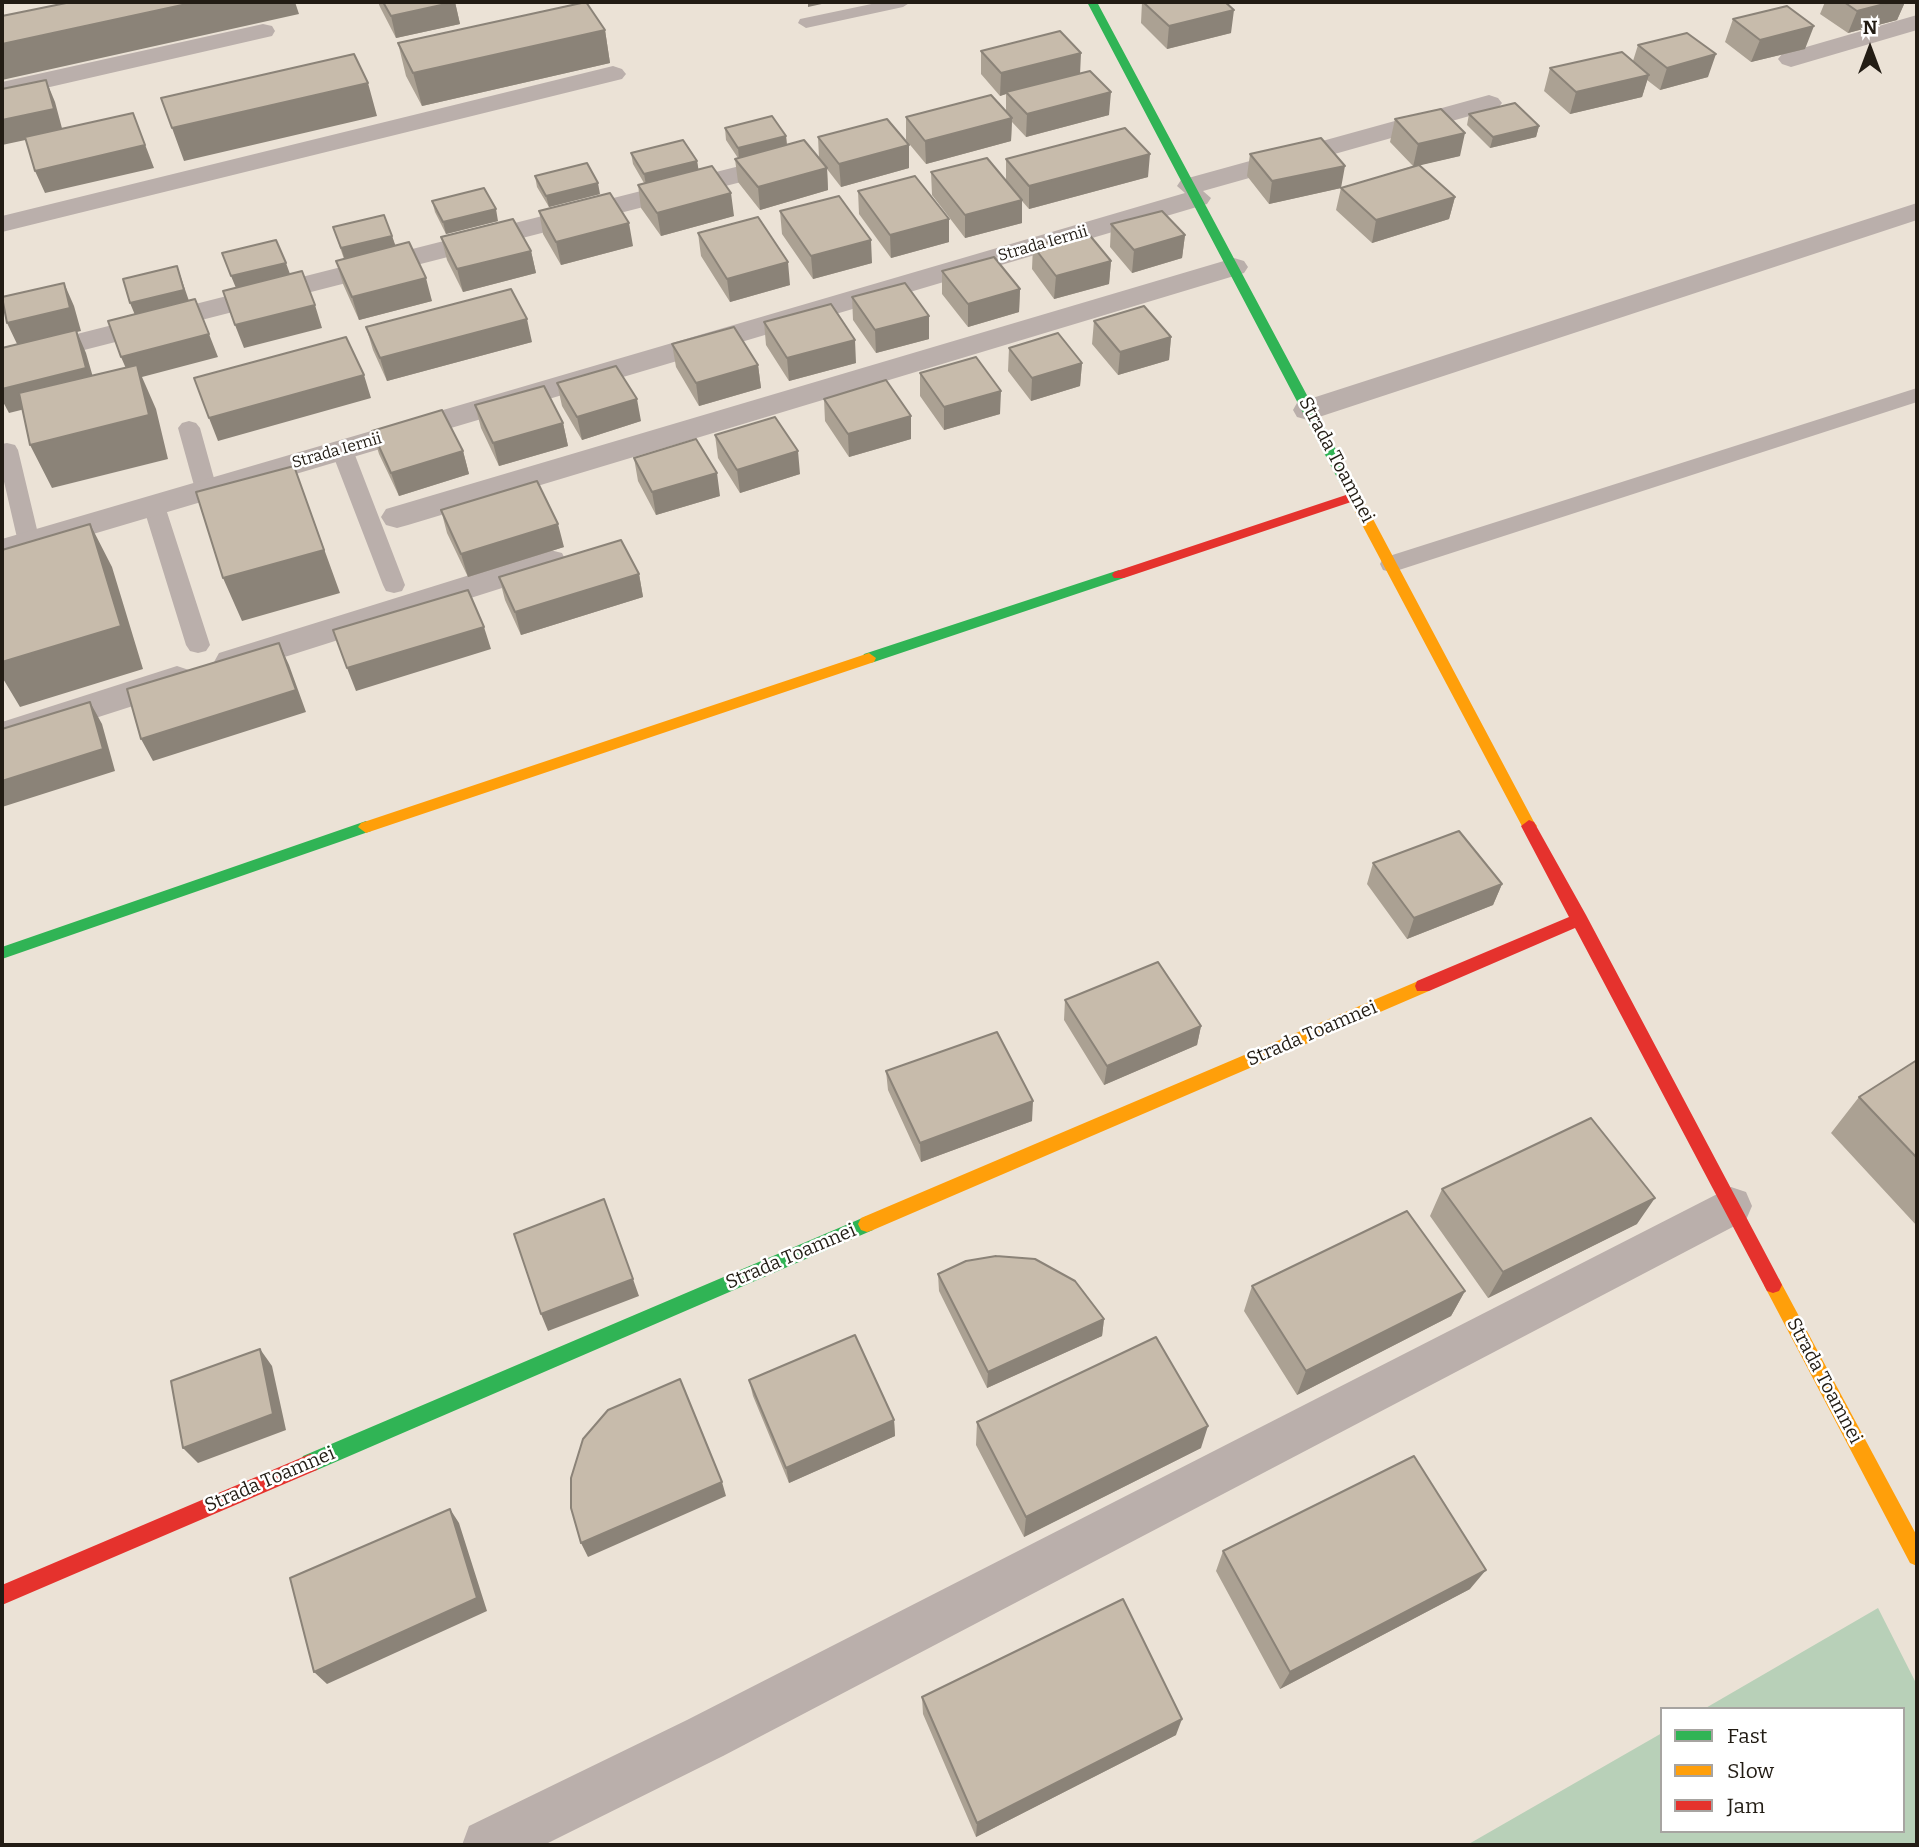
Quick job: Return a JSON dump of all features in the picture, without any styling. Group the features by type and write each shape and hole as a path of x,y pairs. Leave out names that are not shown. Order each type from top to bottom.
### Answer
{"street":[{"name":"Strada Toamnei","path":"1092,2 1917,1556"},
{"path":"1791,59 1917,22"},
{"path":"2,90 263,31"},
{"path":"2,224 613,74"},
{"name":"Strada Iernii","path":"15,546 342,450 1489,103"},
{"path":"2,362 806,158"},
{"path":"1308,410 1917,211"},
{"path":"397,517 1234,267"},
{"path":"2,953 464,793 1355,496"},
{"path":"2,735 550,561"},
{"name":"Strada Toamnei","path":"2,1595 1580,919"},
{"path":"488,1845 705,1738 1731,1206"}],"lane":[{"path":"806,23 903,2"},
{"path":"1391,564 1917,395"},
{"path":"189,428 206,489"},
{"path":"7,450 15,546"},
{"path":"342,450 394,585"},
{"path":"154,506 198,645"}],"green space":[{"path":"1878,1608 1917,1685 1917,1845 1467,1845 1660,1734 1660,1833 1905,1833 1905,1707 1707,1707"}],"building":[{"path":"71,2 196,2 2,44 2,16"},
{"path":"383,2 455,2 391,16"},
{"path":"586,2 605,30 413,73 398,43"},
{"path":"1143,2 1225,2 1234,10 1169,26"},
{"path":"1844,2 1892,2 1857,11"},
{"path":"1787,6 1814,26 1760,40 1733,19"},
{"path":"1060,31 1081,53 1001,73 981,51"},
{"path":"1687,33 1716,54 1667,68 1638,45"},
{"path":"1622,52 1649,75 1576,92 1550,68"},
{"path":"354,54 368,83 172,128 161,98"},
{"path":"1090,71 1111,92 1027,114 1006,92"},
{"path":"46,80 54,109 2,120 2,89"},
{"path":"991,95 1012,118 925,141 906,117"},
{"path":"1515,103 1539,126 1493,137 1469,114"},
{"path":"1441,109 1465,133 1418,144 1395,119"},
{"path":"133,113 145,145 35,171 25,137"},
{"path":"772,116 786,136 738,148 725,128"},
{"path":"887,119 909,145 839,164 818,137"},
{"path":"1125,128 1150,154 1029,186 1006,159"},
{"path":"1321,138 1345,166 1272,181 1250,154"},
{"path":"683,140 697,161 644,174 631,153"},
{"path":"804,140 827,168 758,187 735,159"},
{"path":"987,158 1022,200 965,215 931,172"},
{"path":"587,163 598,183 546,196 535,176"},
{"path":"1419,165 1455,197 1376,220 1341,188"},
{"path":"712,166 731,193 657,213 638,185"},
{"path":"915,176 949,219 890,235 858,191"},
{"path":"484,188 496,209 443,222 432,201"},
{"path":"610,193 629,223 556,242 539,211"},
{"path":"839,196 871,240 811,256 780,211"},
{"path":"1162,211 1185,235 1134,250 1111,224"},
{"path":"384,215 392,236 341,248 333,227"},
{"path":"758,217 788,262 727,279 698,233"},
{"path":"513,219 531,251 457,269 441,237"},
{"path":"1087,232 1111,261 1056,276 1033,246"},
{"path":"276,240 286,263 231,276 222,253"},
{"path":"409,242 426,278 352,297 336,261"},
{"path":"994,257 1020,289 968,304 942,271"},
{"path":"177,266 184,290 130,303 123,279"},
{"path":"302,271 315,305 235,325 223,291"},
{"path":"64,283 70,308 7,323 2,297"},
{"path":"905,283 929,316 875,330 852,297"},
{"path":"511,289 527,319 380,358 366,327"},
{"path":"195,299 209,334 121,357 108,321"},
{"path":"831,304 855,340 787,358 764,322"},
{"path":"1144,306 1171,337 1120,352 1094,321"},
{"path":"734,327 758,365 696,383 672,344"},
{"path":"76,330 86,368 2,389 2,348"},
{"path":"1058,333 1082,363 1032,378 1009,348"},
{"path":"346,337 364,375 209,418 194,378"},
{"path":"976,357 1001,391 944,407 920,373"},
{"path":"137,365 149,415 30,445 19,393"},
{"path":"616,366 637,399 577,417 557,383"},
{"path":"886,380 911,416 848,434 824,399"},
{"path":"544,386 563,423 493,443 475,405"},
{"path":"442,410 463,451 391,473 372,431"},
{"path":"775,417 798,451 737,470 715,435"},
{"path":"696,439 717,473 652,492 634,458"},
{"path":"294,466 324,550 223,578 196,492"},
{"path":"537,481 558,524 461,554 441,510"},
{"path":"90,524 121,626 2,662 2,550"},
{"path":"621,540 639,574 515,612 499,577"},
{"path":"468,590 484,627 347,668 333,630"},
{"path":"279,643 296,690 141,739 127,689"},
{"path":"90,702 103,749 2,781 2,729"},
{"path":"1459,831 1502,884 1414,918 1373,863"},
{"path":"1158,962 1201,1026 1107,1066 1065,1000"},
{"path":"997,1032 1033,1101 920,1143 886,1071"},
{"path":"1917,1060 1917,1158 1859,1097"},
{"path":"1591,1118 1655,1198 1503,1272 1442,1189"},
{"path":"604,1199 633,1279 541,1314 514,1234"},
{"path":"1407,1211 1465,1291 1306,1371 1252,1286"},
{"path":"996,1256 1035,1259 1075,1281 1104,1319 988,1372 938,1274 966,1261"},
{"path":"855,1335 894,1420 786,1468 749,1380"},
{"path":"1156,1337 1208,1426 1026,1517 977,1422"},
{"path":"260,1349 273,1414 183,1448 171,1381"},
{"path":"680,1379 722,1482 581,1543 571,1508 571,1478 583,1439 608,1410"},
{"path":"1414,1456 1486,1570 1290,1672 1223,1551"},
{"path":"450,1509 477,1598 314,1672 290,1578"},
{"path":"1123,1599 1182,1719 977,1823 922,1697"}],"traffic: fast":[{"path":"1092,2 1349,487"},
{"path":"869,658 1119,575"},
{"path":"2,953 366,827"},
{"path":"310,1463 867,1224"}],"traffic: slow":[{"path":"1349,487 1529,826"},
{"path":"366,827 869,658"},
{"path":"867,1224 1423,986"},
{"path":"1773,1285 1917,1556"}],"traffic: jam":[{"path":"1119,575 1355,496"},
{"path":"1529,826 1773,1285"},
{"path":"1423,986 1580,919"},
{"path":"2,1595 310,1463"}]}
